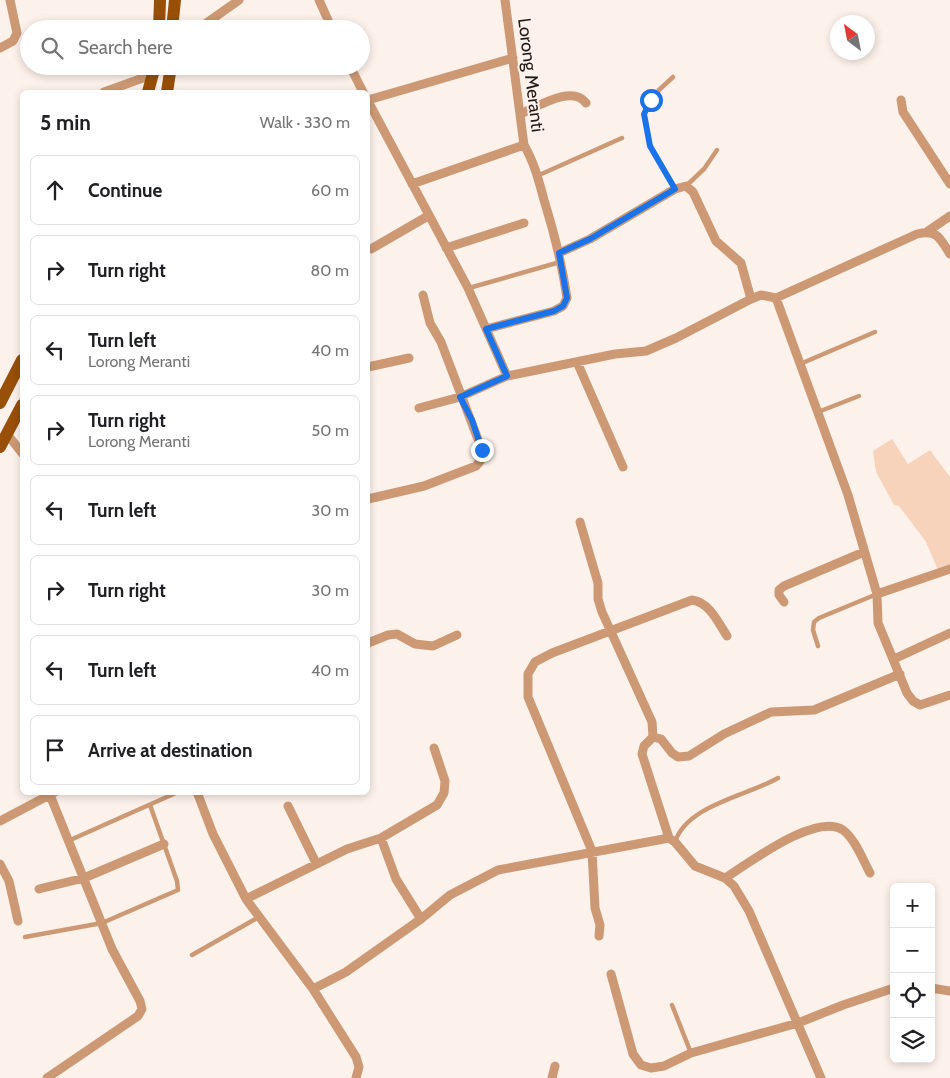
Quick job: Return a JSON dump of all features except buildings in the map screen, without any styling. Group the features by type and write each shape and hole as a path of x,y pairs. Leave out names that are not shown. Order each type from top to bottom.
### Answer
{"main road":[{"path":"159,20 160,0"},
{"path":"173,20 175,0"},
{"path":"149,90 153,75"},
{"path":"167,90 170,75"},
{"path":"0,403 20,364"},
{"path":"0,447 20,408"}],"street":[{"path":"0,48 13,41 17,32 10,0"},
{"path":"211,20 239,0"},
{"path":"320,0 328,20"},
{"name":"Lorong Meranti","path":"486,329 554,311 563,306 567,298 560,257 537,176 530,155 524,145 505,0"},
{"path":"370,99 513,58"},
{"path":"109,90 143,75"},
{"path":"354,75 362,90"},
{"path":"520,114 562,97 576,95 581,97 586,103"},
{"path":"901,100 903,112 950,184"},
{"path":"370,104 468,288 507,376"},
{"path":"412,184 524,145"},
{"path":"560,257 675,189 686,186 692,192 716,241 741,263 751,299"},
{"path":"370,249 428,216"},
{"path":"419,408 460,397 507,376 646,351 676,338 751,299 762,295 776,298 903,239 928,231 950,216"},
{"path":"446,248 524,223"},
{"path":"928,231 941,240 950,254"},
{"path":"370,499 424,486 476,466 481,460 482,450 472,420 460,397 441,342 426,314 422,295"},
{"path":"776,298 848,495 877,594 878,623 907,693 913,701 920,705 950,695"},
{"path":"370,367 409,358"},
{"path":"577,362 623,467"},
{"path":"7,434 20,450"},
{"path":"580,522 598,583 598,599 609,632 630,670 652,722 653,737 644,746 642,754 672,840 695,866 725,878 734,886 749,911 821,1078"},
{"path":"784,602 780,595 780,590 784,586 864,552"},
{"path":"877,594 950,569"},
{"path":"599,936 600,925 595,908 592,851 562,775 535,718 528,697 528,674 536,662 565,648 692,600 700,601 709,610 727,636"},
{"path":"894,659 950,633"},
{"path":"370,642 388,635 397,634 415,644 433,646 457,635"},
{"path":"653,737 661,740 678,757 689,756 724,734 771,712 814,710 900,674"},
{"path":"246,899 316,863 347,849 381,838 437,805 444,794 445,781 434,748"},
{"path":"0,821 50,795"},
{"path":"47,1078 141,1012 140,1001 118,962 68,841 52,795"},
{"path":"198,795 213,834 246,899 313,989 356,1057 359,1067 356,1078"},
{"path":"288,806 316,863"},
{"path":"725,878 794,836 810,829 831,826 843,830 850,837 870,873"},
{"path":"381,838 396,879 421,920"},
{"path":"313,989 346,972 421,920 450,895 498,870 592,851 672,840"},
{"path":"39,888 84,878 164,844"},
{"path":"0,864 9,881 18,921"},
{"path":"611,974 636,1060 641,1065 651,1068 664,1066 690,1052 798,1023 890,989"},
{"path":"935,989 950,991"},
{"path":"552,1078 555,1066"}],"lane":[{"path":"673,77 659,90 644,114 652,149 675,189"},
{"path":"537,176 622,138"},
{"path":"686,186 704,169 717,150"},
{"path":"468,288 560,257"},
{"path":"800,364 875,332"},
{"path":"818,412 859,396"},
{"path":"818,646 813,630 814,622 825,614 877,594"},
{"path":"672,840 679,830 702,812 718,803 756,790 778,778"},
{"path":"68,841 172,795"},
{"path":"25,937 102,923 178,890 150,805"},
{"path":"192,955 259,917"},
{"path":"672,1005 690,1052"}],"shaded area":[{"path":"892,439 908,464 930,450 950,477 950,565 939,572 926,542 899,506 894,505 876,472 873,451"}],"route":[{"path":"482,450 472,420 460,397 507,376 486,329 554,311 563,306 567,298 559,253 590,239 675,189 650,146 644,114 651,100"}]}
